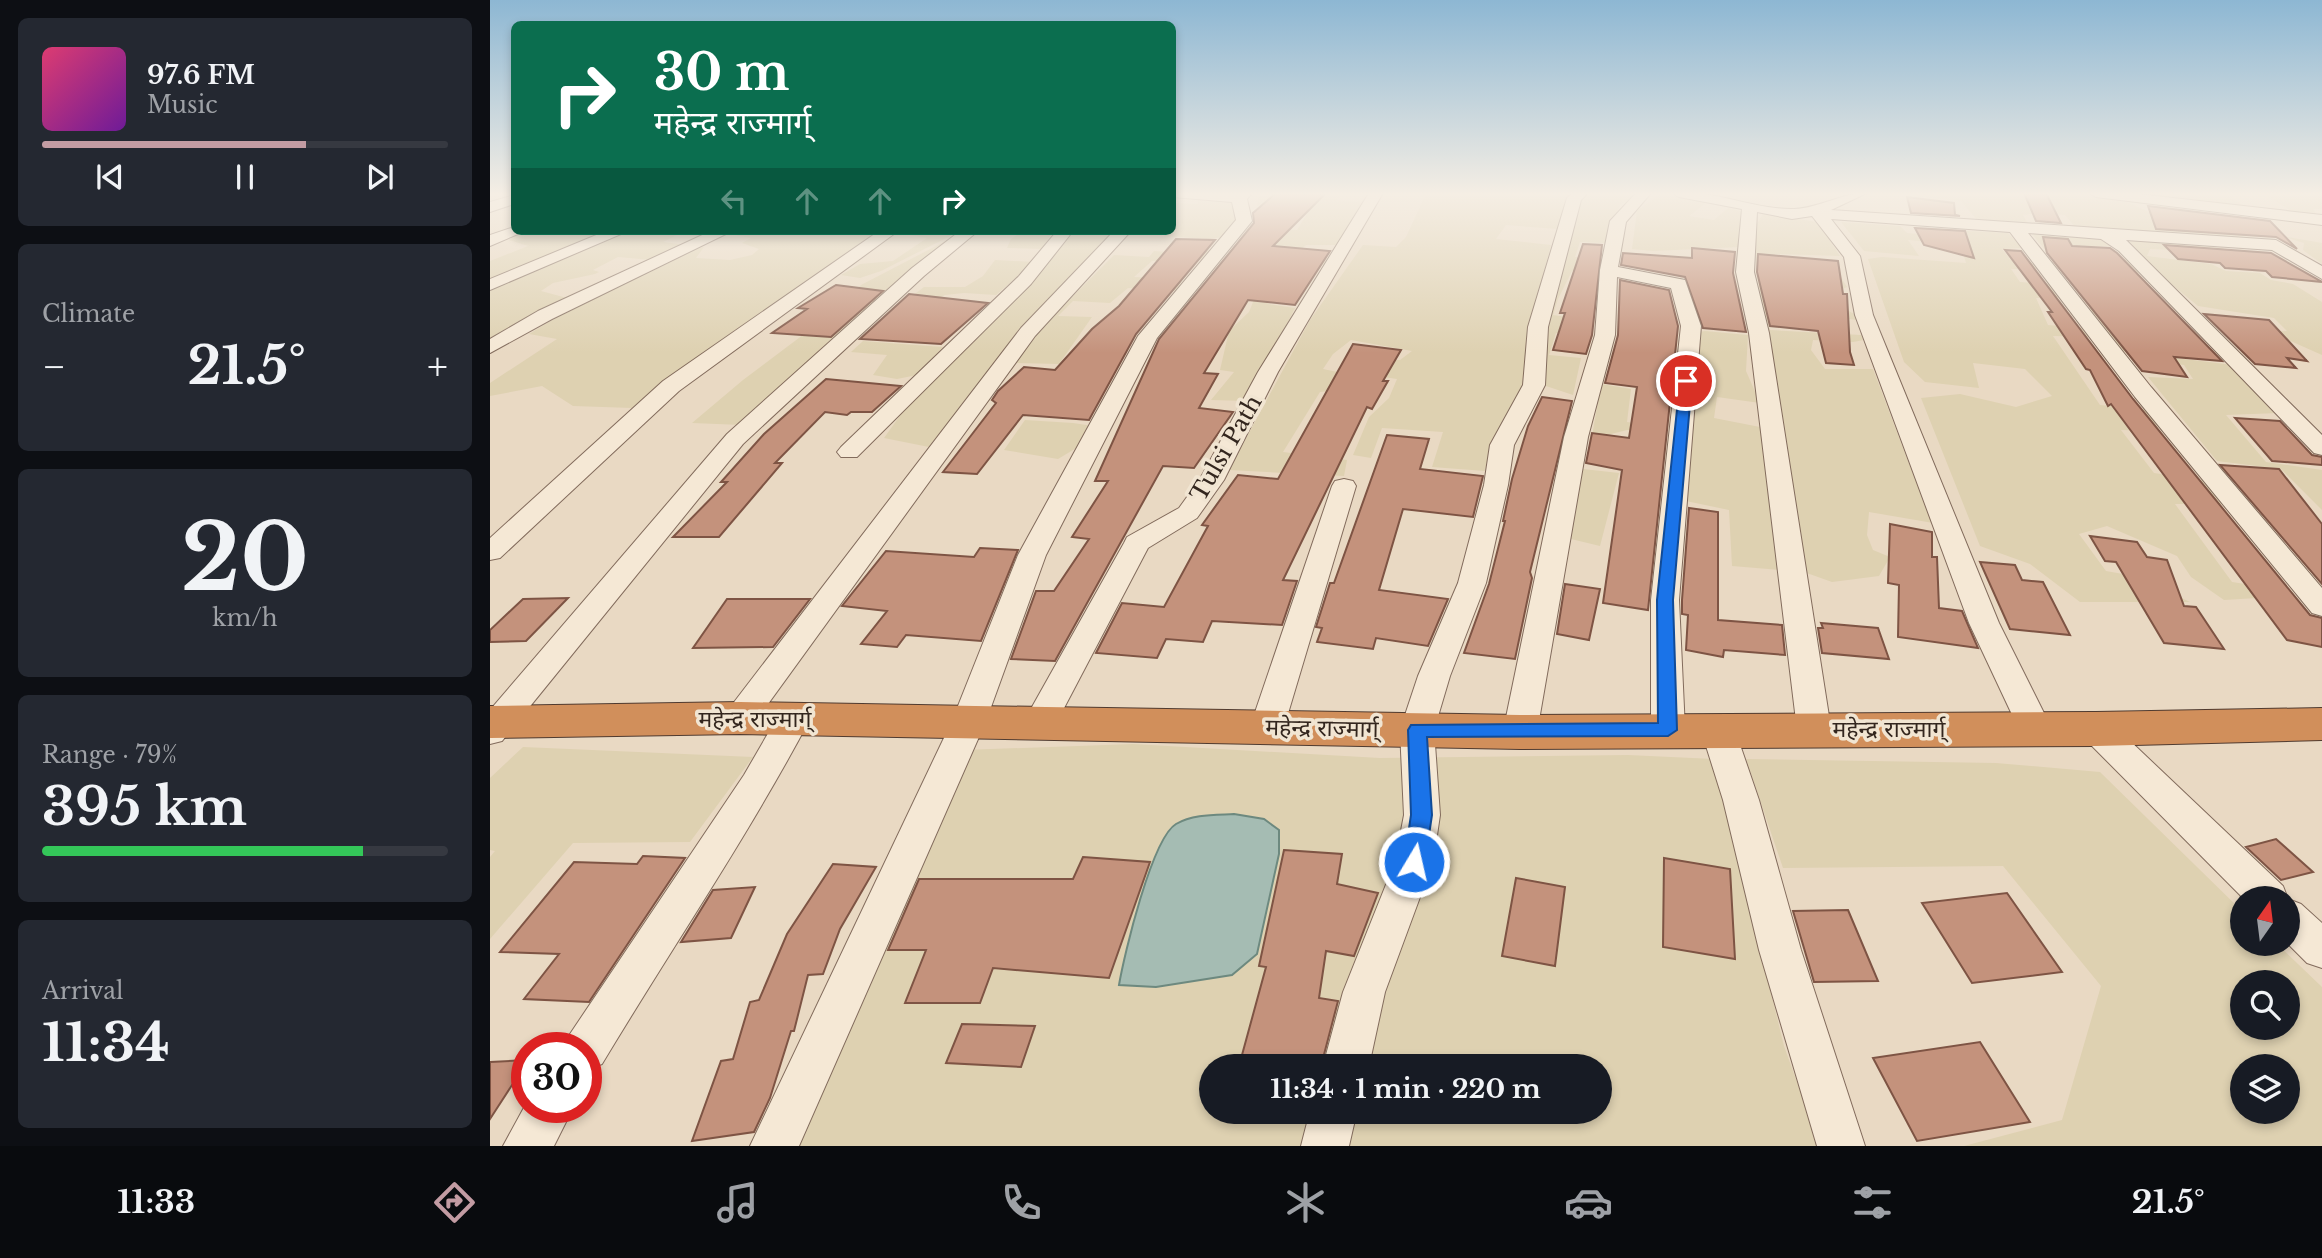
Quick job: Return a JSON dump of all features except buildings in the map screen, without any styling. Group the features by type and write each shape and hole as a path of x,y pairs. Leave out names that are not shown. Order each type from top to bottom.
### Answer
{"highway":[{"name":"महेन्द्र राज्मार्ग्","path":"493,725 740,718 1520,732 2096,729 2322,724"}],"street":[{"path":"490,285 583,246"},
{"path":"490,347 556,309 691,246"},
{"path":"490,552 671,386 868,246"},
{"path":"493,725 735,439 918,272 950,246"},
{"path":"849,452 1026,280 1053,246"},
{"path":"740,718 1028,332 1109,246"},
{"path":"774,1146 970,722 1032,555 1148,336 1223,246"},
{"name":"Tulsi Path","path":"1040,723 1137,543 1188,513 1212,480 1268,372 1343,246"},
{"path":"1349,1054 1364,992 1414,862 1422,815 1417,730 1434,676 1472,583 1496,485 1502,444 1534,385 1538,327 1560,246"},
{"path":"1520,732 1576,438 1605,335 1609,270 1613,246"},
{"path":"1747,246 1745,272 1759,333 1814,729"},
{"path":"1844,246 1852,256 1864,316 1984,623 2035,729"},
{"path":"2030,246 2143,391 2322,607"},
{"path":"2124,246 2322,448"},
{"path":"2278,246 2322,274"},
{"path":"1609,270 1679,284 1691,326 1665,600 1668,730"},
{"path":"1267,727 1344,486"},
{"path":"597,1032 674,908 757,785 793,719"},
{"path":"2096,729 2257,886"},
{"path":"1718,730 1741,800 1780,950 1840,1146"},
{"path":"2300,929 2322,950"},
{"path":"527,1146 541,1123"},
{"path":"1325,1146 1331,1124"}],"shaded area":[{"path":"527,246 576,246 490,282 490,261"},
{"path":"593,246 684,246 652,260 618,257 593,270 599,272 595,274 553,283 541,291 567,298 490,344 490,289"},
{"path":"752,246 865,246 632,408 573,406 542,386 490,396 490,383 557,339 529,334 577,305 691,250 704,247 696,258 730,260 752,255 759,249"},
{"path":"914,246 929,246 881,271 860,278 841,275 860,264 893,261"},
{"path":"935,246 945,246 742,425 692,423 743,380 828,316 861,285"},
{"path":"1008,246 1044,246 1042,249"},
{"path":"1061,246 1104,246 1033,320 929,447 884,438 917,392 1033,278"},
{"path":"1238,246 1304,246 1293,257 1328,260 1325,265 1233,255"},
{"path":"1362,246 1551,246 1539,291 1523,385 1490,448 1485,471 1432,467 1443,432 1382,428 1371,458 1353,455 1369,417 1389,398 1397,379 1364,374 1368,360 1400,360 1412,351 1351,340 1333,354 1323,369 1347,374 1338,390 1320,392 1283,452 1347,460 1344,476 1229,470 1310,320"},
{"path":"1567,246 1579,246 1575,257 1604,259 1599,272 1572,271 1553,315 1593,321 1593,337 1556,333 1549,355 1581,358 1573,395 1543,385 1547,317"},
{"path":"1632,246 1740,246 1653,251 1632,249"},
{"path":"1755,246 1834,246 1840,256 1775,254 1779,270 1839,274 1847,287 1838,291 1847,310 1856,315 1857,320 1769,309 1766,313 1770,330 1861,335 1869,339 1853,342 1813,340 1811,350 1825,369 1873,369 1911,469 1939,524 1869,512 1867,535 1873,550 1890,557 1879,576 1832,582 1804,572 1760,306"},
{"path":"1860,246 1912,246 1919,256 1864,251"},
{"path":"1961,246 2023,248 2002,249 2011,260 2036,263 2040,269 2011,269 2020,282 2052,284 2060,297 2036,298 2048,325 2085,328 2092,337 2053,336 2100,405 2150,410 2159,431 2121,430 2154,473 2207,481 2225,504 2175,504 2232,582 2292,591 2296,603 2257,598 2224,600 2191,577 2177,556 2107,526 2079,534 2106,571 2134,576 2190,602 2080,602 2030,564 1980,546 1921,398 1960,394 2016,407 2052,396 2025,369 1973,363 1979,388 1925,382 1904,362 1868,259 1882,257 1966,263"},
{"path":"2042,246 2069,246 2116,259 2131,258 2146,273 2125,273 2074,284"},
{"path":"2133,246 2223,246 2225,252 2150,249 2147,256 2211,264 2226,271 2260,273 2271,280 2293,284 2322,302 2322,355 2270,332 2287,331 2274,318 2198,306 2141,259"},
{"path":"2304,246 2322,246 2322,264 2303,250"},
{"path":"1199,250 1213,251 1206,260 1152,261 1134,277 1183,279 1176,291 1128,288 1110,303 1073,301 1058,316 1092,317 1059,364 1013,363 1049,320 1114,255 1149,257 1154,251 1195,254"},
{"path":"995,260 1034,262 996,295 945,295 922,307 944,315 975,316 962,324 883,318 924,287 965,287 983,276"},
{"path":"1272,282 1268,304 1295,308 1271,356 1247,401 1211,400 1234,372 1220,370 1229,331 1249,312 1257,292"},
{"path":"2089,308 2121,309 2168,357 2233,365 2279,413 2226,415 2266,462 2322,470 2322,510 2281,469 2217,461 2148,377 2193,379 2184,365 2147,360 2140,354 2123,351"},
{"path":"1698,332 1748,335 1746,371 1760,403 1717,397 1714,418 1760,427 1780,570 1732,566 1729,510 1686,501"},
{"path":"863,341 943,347 917,375 897,379 873,375 887,355 851,352"},
{"path":"1601,384 1631,389 1627,422 1662,427 1662,432 1627,430 1607,435 1603,443 1591,442"},
{"path":"1025,420 1093,426 1078,447 1058,459 1004,450"},
{"path":"1583,469 1619,473 1600,546 1571,539"},
{"path":"1133,744 1380,758 1628,755 1714,759 1784,1046 1820,1146 797,1146 963,750"},
{"path":"523,747 753,757 690,842 573,843 490,939 490,857 495,851 490,850 490,778"},
{"path":"1746,759 1996,763 2100,772 2230,899 2230,956 2290,956 2322,987 2322,1146 1964,1146 2062,1120 2101,986 2003,866 1783,868"},
{"path":"1234,814 1264,819 1279,830 1279,854 1257,954 1232,975 1156,987 1119,985 1140,898 1167,834 1176,824 1190,818"}],"route":[{"path":"1414,862 1422,815 1417,730 1668,730 1665,600 1686,381"}]}
